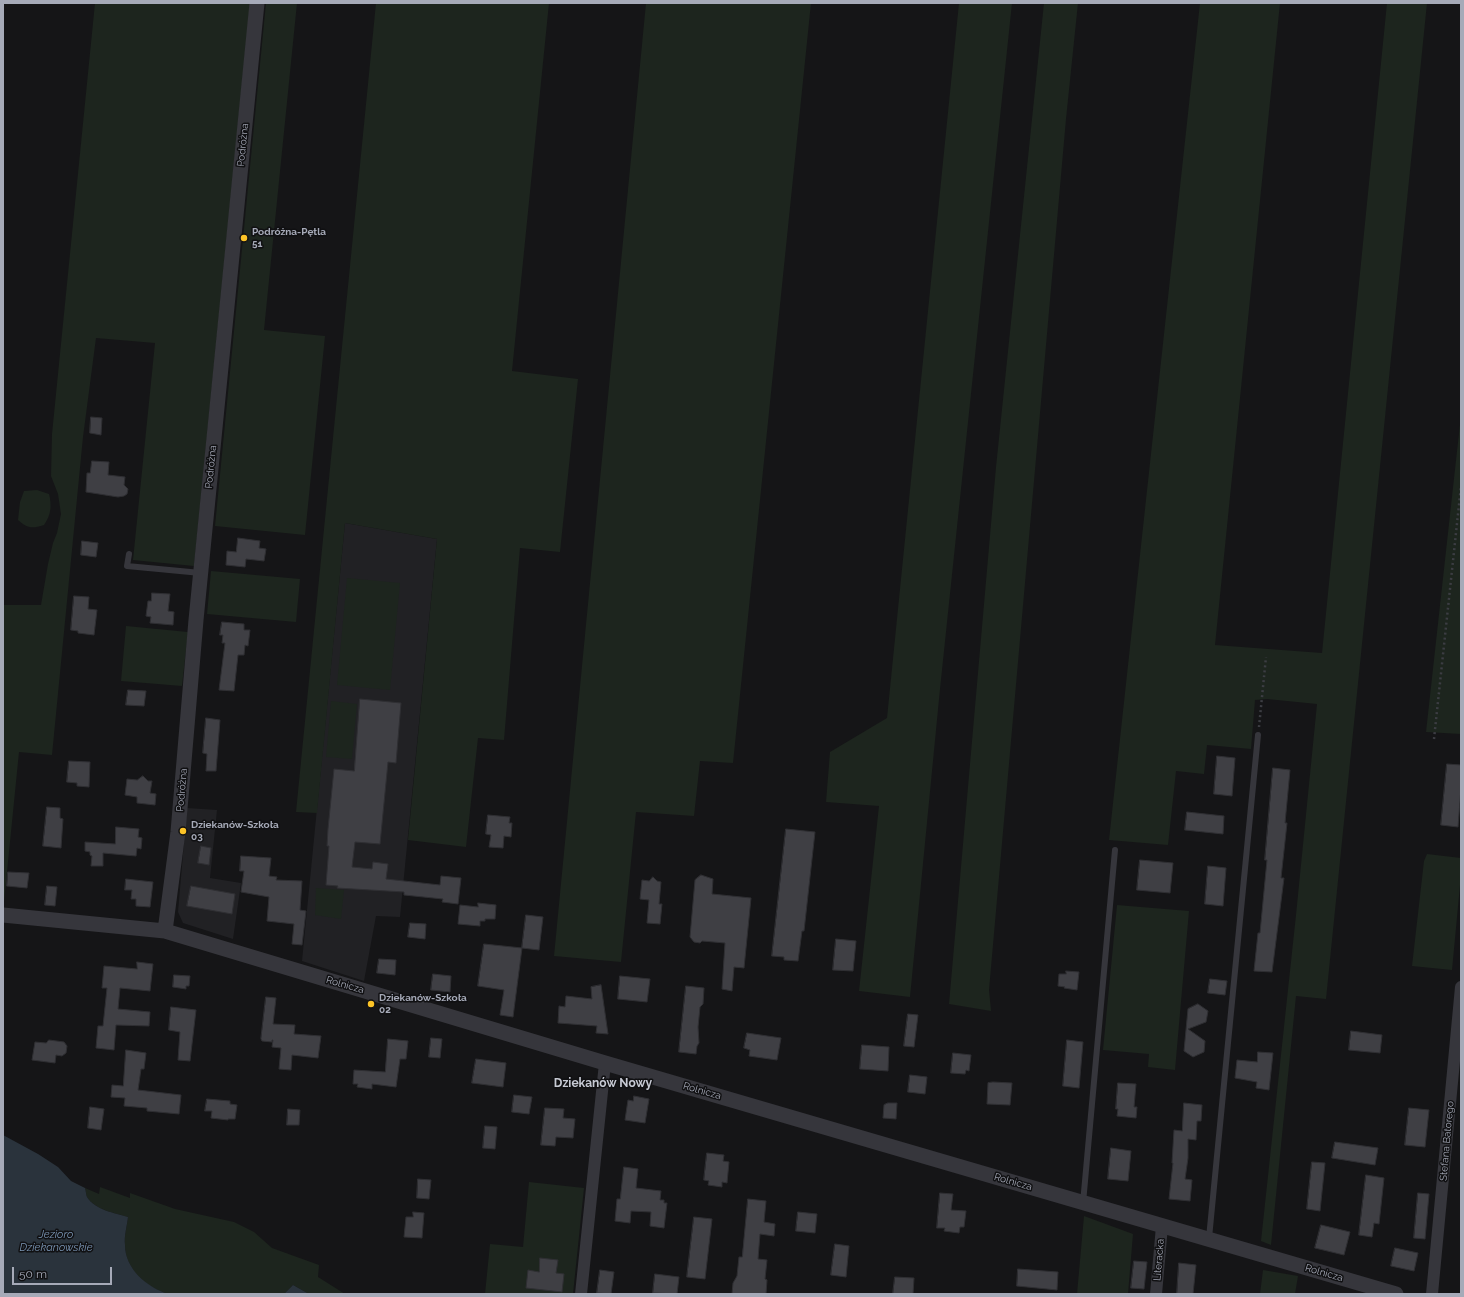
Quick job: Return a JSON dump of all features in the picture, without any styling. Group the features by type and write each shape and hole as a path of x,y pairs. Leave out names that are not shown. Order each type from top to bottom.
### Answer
{"street":[{"name":"Podróżna","path":"165,931 178,832 201,573 256,3"},
{"name":"Rolnicza","path":"3,915 165,931 605,1063 1396,1294"},
{"name":"Stefana Batorego","path":"1432,1294 1461,987"},
{"path":"581,1294 605,1063"},
{"name":"Literacka","path":"1156,1294 1162,1226"}],"lane":[{"path":"129,554 128,566 201,573"},
{"path":"1209,1240 1258,735"},
{"path":"1083,1203 1115,850"}],"path":[{"path":"1434,739 1461,486"},
{"path":"1258,735 1266,657"}],"shaded area":[{"path":"95,3 250,3 194,566 133,560 155,343 96,338 83,437 52,755 19,752 4,902 3,612 4,605 41,605 48,564 61,514 58,494 51,476 52,434"},
{"path":"266,3 297,3 264,330 325,336 305,535 215,526"},
{"path":"376,3 549,3 512,371 578,379 560,552 520,548 504,740 478,738 466,847 408,840 437,539 345,523 317,813 296,812"},
{"path":"646,3 811,3 733,763 700,761 694,816 636,812 621,962 554,956"},
{"path":"959,3 1012,3 940,689 910,997 859,991 879,806 826,802 830,752 887,718"},
{"path":"1044,3 1078,3 1066,119 989,990 991,1011 949,1004 996,467"},
{"path":"1200,3 1280,3 1215,645 1322,653 1387,3 1427,3 1326,999 1296,996 1271,1245 1261,1241 1317,704 1267,699 1255,700 1251,749 1207,745 1204,774 1176,771 1168,845 1109,840"},
{"path":"1461,415 1461,734 1426,732"},
{"path":"37,490 49,494 50,510 44,525 30,527 24,525 18,520 20,502 24,491"},
{"path":"345,523 437,539 400,917 376,916 364,981 302,961"},
{"path":"211,571 300,579 296,622 207,614"},
{"path":"347,578 400,583 390,690 337,685"},
{"path":"126,626 188,632 182,686 121,681"},
{"path":"331,701 357,704 352,759 326,757"},
{"path":"187,808 217,810 210,878 241,883 233,939 183,923 178,912"},
{"path":"1427,854 1461,858 1461,875 1452,970 1412,966 1424,861"},
{"path":"316,888 344,890 341,919 315,915"},
{"path":"1117,905 1189,911 1175,1070 1148,1067 1149,1054 1103,1050"},
{"path":"529,1182 584,1188 573,1294 485,1294 490,1244 523,1247"},
{"path":"100,1187 130,1198 130,1193 175,1209 234,1222 254,1232 272,1248 319,1265 318,1277 345,1294 309,1294 293,1285 284,1294 168,1294 160,1291 152,1287 138,1276 129,1262 126,1254 125,1242 128,1217 100,1208 87,1197 85,1188 99,1194"},
{"path":"1084,1216 1133,1234 1128,1294 1077,1294"},
{"path":"1263,1270 1298,1276 1295,1294 1260,1294"}],"water":[{"name":"Jezioro Dziekanowskie","path":"3,1135 58,1167 71,1181 85,1188 87,1197 95,1205 128,1217 125,1242 126,1254 129,1262 133,1269 145,1282 168,1294 3,1294"},
{"path":"293,1285 309,1294 284,1294"}],"building":[{"path":"91,417 102,418 101,435 90,433"},
{"path":"92,461 109,462 108,475 125,477 124,485 128,489 127,494 118,497 86,492 87,473 90,473"},
{"path":"238,538 260,541 259,548 266,549 264,561 246,559 245,567 226,565 227,551 236,552"},
{"path":"82,541 98,543 96,557 81,555"},
{"path":"152,593 170,594 168,611 174,612 173,625 150,623 151,617 146,616 148,601 151,601"},
{"path":"74,596 89,597 88,609 97,610 94,635 78,633 78,631 71,630"},
{"path":"222,622 244,624 244,630 250,630 248,646 245,645 244,655 238,655 234,691 219,690 225,643 222,643 223,635 220,635"},
{"path":"128,690 146,691 144,706 126,705"},
{"path":"360,699 401,703 396,763 388,762 380,844 355,842 352,867 372,869 373,862 388,864 386,879 440,885 441,876 461,878 458,904 442,902 443,899 404,895 404,892 337,888 338,886 326,885 329,846 327,846 328,829 334,769 354,771"},
{"path":"206,718 220,720 216,771 206,771 207,754 203,753"},
{"path":"1217,756 1235,758 1232,796 1214,794"},
{"path":"69,761 90,762 89,787 77,786 77,783 67,782"},
{"path":"1447,764 1461,765 1458,827 1441,825"},
{"path":"1273,768 1290,770 1285,823 1287,823 1281,878 1284,878 1272,972 1254,971 1258,933 1260,933 1267,860 1265,860"},
{"path":"143,776 148,781 152,781 150,793 156,794 155,805 137,803 137,797 125,795 127,779 137,780"},
{"path":"47,807 60,808 60,818 63,819 61,848 43,846"},
{"path":"1187,812 1224,816 1223,834 1185,830"},
{"path":"488,815 510,817 509,823 512,823 511,837 504,836 503,848 489,847 491,835 486,834"},
{"path":"116,827 139,829 138,837 142,838 141,849 137,848 136,856 103,853 103,866 91,866 92,856 90,855 90,852 85,851 85,842 115,844"},
{"path":"786,829 815,832 804,931 802,931 798,961 784,960 784,957 772,956"},
{"path":"201,846 211,848 209,865 198,863"},
{"path":"241,856 271,858 269,876 277,877 276,880 302,881 300,910 306,911 302,945 292,944 294,924 267,921 269,897 241,892 244,871 240,871"},
{"path":"1140,860 1173,863 1170,893 1137,890"},
{"path":"1208,866 1226,868 1223,906 1205,904"},
{"path":"8,872 29,873 27,888 7,886"},
{"path":"701,875 713,879 712,894 751,898 744,968 734,967 732,991 722,989 725,943 702,941 700,943 694,942 690,937 695,880"},
{"path":"653,877 657,881 661,882 659,904 662,904 660,924 647,923 649,900 640,899 642,880 649,881"},
{"path":"126,879 153,882 150,907 136,906 136,899 131,899 132,890 125,890"},
{"path":"47,886 57,887 55,906 45,905"},
{"path":"191,886 235,894 232,914 187,906"},
{"path":"478,903 496,905 495,919 485,919 485,921 480,921 480,926 458,924 460,905 478,907"},
{"path":"526,915 543,917 539,950 522,948"},
{"path":"410,923 426,924 425,939 408,937"},
{"path":"836,939 856,941 853,971 833,970"},
{"path":"484,944 522,948 513,1017 500,1015 504,990 478,986"},
{"path":"379,959 396,960 395,975 377,973"},
{"path":"137,962 153,964 150,991 120,988 118,1009 150,1012 149,1026 116,1025 114,1050 96,1048 98,1026 103,1026 107,988 102,988 104,966 137,969"},
{"path":"1066,971 1079,972 1077,990 1058,986 1059,974 1066,974"},
{"path":"433,974 451,976 450,992 431,990"},
{"path":"174,975 190,976 189,986 186,986 186,989 173,987"},
{"path":"620,976 650,979 647,1002 618,999"},
{"path":"1210,979 1227,981 1225,995 1208,993"},
{"path":"601,985 608,1034 596,1033 597,1026 558,1023 559,1006 565,1007 566,996 592,999 591,987"},
{"path":"686,986 704,988 703,1004 700,1007 698,1027 699,1043 696,1054 679,1052"},
{"path":"266,997 276,998 273,1024 295,1025 294,1034 321,1036 318,1058 292,1055 291,1070 279,1069 281,1048 272,1047 273,1040 272,1042 262,1041 261,1039"},
{"path":"1198,1004 1208,1011 1206,1022 1188,1029 1205,1041 1204,1052 1193,1057 1184,1051 1188,1009"},
{"path":"171,1007 196,1010 190,1061 178,1060 180,1032 169,1030"},
{"path":"908,1014 918,1015 914,1047 904,1046"},
{"path":"1351,1031 1382,1035 1380,1053 1349,1050"},
{"path":"747,1033 781,1038 777,1060 749,1056 750,1050 744,1048"},
{"path":"431,1038 442,1039 440,1058 429,1057"},
{"path":"388,1039 408,1041 406,1059 400,1059 396,1087 372,1084 372,1089 357,1087 358,1084 353,1084 354,1070 385,1072"},
{"path":"49,1040 64,1042 67,1046 66,1053 62,1056 56,1055 55,1063 32,1060 35,1042 46,1043"},
{"path":"1067,1040 1083,1042 1079,1088 1063,1086"},
{"path":"862,1045 889,1047 888,1071 860,1069"},
{"path":"126,1050 146,1053 144,1069 141,1069 138,1090 181,1095 179,1114 147,1111 147,1108 124,1106 125,1098 111,1097 112,1085 123,1086"},
{"path":"1258,1052 1273,1053 1269,1090 1256,1088 1257,1082 1235,1078 1237,1060 1257,1062"},
{"path":"953,1053 971,1055 969,1071 966,1070 965,1074 951,1073"},
{"path":"476,1059 506,1063 503,1087 472,1083"},
{"path":"910,1075 927,1077 925,1094 908,1092"},
{"path":"988,1083 1012,1083 1010,1105 987,1104"},
{"path":"1118,1083 1136,1084 1134,1107 1137,1107 1136,1118 1117,1116 1118,1109 1116,1109"},
{"path":"514,1095 532,1097 529,1114 512,1112"},
{"path":"634,1096 649,1099 645,1123 625,1120 628,1100 633,1101"},
{"path":"207,1099 230,1101 230,1104 237,1105 235,1119 228,1120 211,1118 212,1111 205,1111"},
{"path":"888,1103 897,1103 896,1119 883,1118 884,1105"},
{"path":"1184,1103 1202,1105 1201,1121 1197,1121 1196,1140 1188,1139 1188,1158 1185,1179 1192,1180 1190,1201 1169,1199 1173,1163 1174,1130 1182,1131"},
{"path":"90,1107 104,1109 101,1130 88,1128"},
{"path":"545,1108 564,1109 563,1118 575,1119 573,1138 556,1137 555,1146 541,1145"},
{"path":"1409,1108 1429,1110 1425,1147 1405,1145"},
{"path":"288,1109 300,1110 299,1125 287,1125"},
{"path":"485,1126 497,1127 495,1149 483,1148"},
{"path":"1335,1142 1378,1148 1375,1165 1332,1158"},
{"path":"1111,1148 1131,1151 1128,1181 1108,1179"},
{"path":"707,1153 724,1155 723,1161 729,1162 727,1183 722,1182 722,1187 708,1185 709,1181 704,1180"},
{"path":"1312,1162 1325,1163 1320,1211 1307,1209"},
{"path":"624,1167 638,1169 636,1188 661,1191 660,1200 664,1200 664,1203 667,1203 664,1228 650,1226 651,1212 631,1211 630,1223 615,1221 617,1199 620,1199"},
{"path":"1366,1175 1384,1178 1379,1224 1374,1223 1372,1237 1359,1235"},
{"path":"418,1179 431,1180 429,1199 417,1198"},
{"path":"940,1193 953,1194 951,1210 966,1211 964,1227 960,1227 959,1233 944,1231 945,1228 937,1228"},
{"path":"1418,1193 1429,1194 1425,1239 1414,1238"},
{"path":"748,1199 766,1201 764,1222 775,1224 774,1236 760,1234 758,1259 767,1260 765,1279 767,1280 766,1294 732,1294 733,1283 737,1276 739,1257 742,1257"},
{"path":"413,1212 424,1213 422,1238 404,1237 406,1217 413,1217"},
{"path":"798,1212 817,1214 815,1233 796,1231"},
{"path":"694,1217 712,1219 705,1279 687,1277"},
{"path":"1321,1225 1350,1232 1344,1255 1315,1248"},
{"path":"835,1244 849,1246 846,1277 831,1275"},
{"path":"1395,1248 1418,1253 1414,1271 1391,1266"},
{"path":"540,1258 558,1260 556,1273 564,1274 562,1292 526,1288 528,1270 539,1272"},
{"path":"1134,1261 1147,1262 1144,1289 1131,1288"},
{"path":"1179,1263 1196,1265 1193,1294 1177,1294"},
{"path":"1018,1269 1058,1272 1057,1290 1017,1286"},
{"path":"600,1270 614,1272 611,1294 597,1293"},
{"path":"655,1274 679,1277 677,1294 653,1293"},
{"path":"895,1277 914,1278 913,1294 893,1294"}],"place":[{"name":"Podróżna-Pętla 51","path":"244,238"},
{"name":"Dziekanów-Szkoła 03","path":"183,831"},
{"name":"Dziekanów-Szkoła 02","path":"371,1004"}],"district":[{"name":"Dziekanów Nowy","path":"603,1083"}]}
